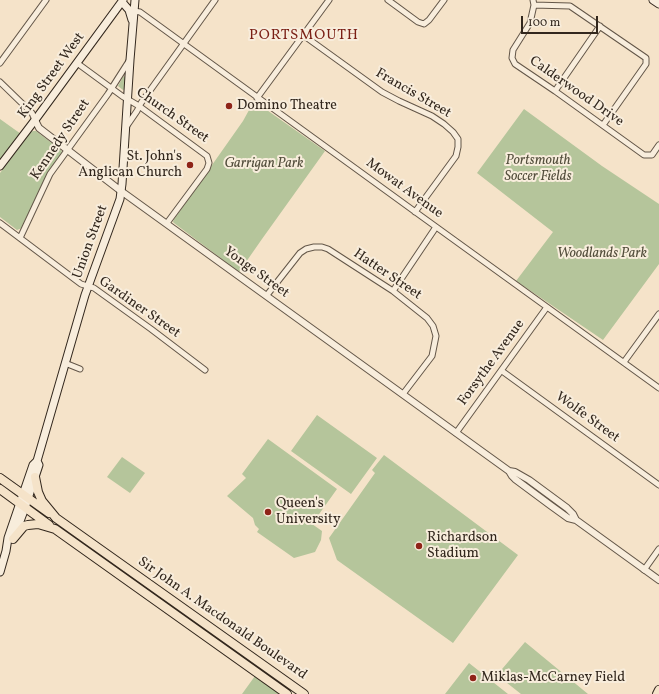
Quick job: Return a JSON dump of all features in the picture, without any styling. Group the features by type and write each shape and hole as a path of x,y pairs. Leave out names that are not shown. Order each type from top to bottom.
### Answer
{"main road":[{"name":"Union Street","path":"122,0 130,11 133,26"},
{"name":"King Street West","path":"0,166 122,0"},
{"name":"Union Street","path":"26,496 33,465 37,461 88,286 117,208 121,191 135,0"},
{"path":"653,0 659,4"},
{"name":"Union Street","path":"0,572 8,538 39,465 37,461"},
{"path":"35,477 38,493 42,501 56,518"},
{"path":"0,478 56,518"},
{"path":"0,489 54,529"},
{"name":"Union Street","path":"6,551 13,539 22,506"},
{"name":"Sir John A. Macdonald Boulevard","path":"56,518 304,694"},
{"path":"13,539 24,526 28,525 38,524 54,529"},
{"name":"Sir John A. Macdonald Boulevard","path":"54,529 287,694"},
{"path":"657,694 659,690"}],"street":[{"path":"0,63 46,0"},
{"path":"126,127 139,106 215,0"},
{"path":"257,98 329,0"},
{"path":"388,0 418,22 424,24 430,20 444,0"},
{"path":"534,2 570,6 646,58 646,64 603,125"},
{"name":"Calderwood Drive","path":"534,2 530,23 512,50 512,58 515,64 644,155 652,155 659,145"},
{"name":"Mowat Avenue","path":"134,11 140,12 436,228 659,388"},
{"path":"555,91 600,26"},
{"name":"Francis Street","path":"303,35 382,92 432,116 444,124 458,139 456,156 415,212"},
{"name":"Kennedy Street","path":"20,238 50,174 112,88 130,60"},
{"name":"Church Street","path":"77,63 207,156 209,163 207,169 167,223"},
{"name":"Yonge Street","path":"0,82 32,113 39,128 121,191 509,471 515,479 550,506 568,518 576,520 659,580"},
{"name":"Gardiner Street","path":"0,223 81,284 94,288 206,370"},
{"path":"393,291 436,228"},
{"name":"Hatter Street","path":"267,295 300,253 306,249 314,247 328,249 393,291 427,318 433,326 436,336 432,356 403,394"},
{"name":"Forsythe Avenue","path":"456,433 547,307"},
{"path":"624,362 659,314"},
{"path":"65,363 80,369"},
{"name":"Wolfe Street","path":"502,371 659,485"},
{"path":"644,570 659,549"}],"green space":[{"path":"124,76 125,89 123,90 118,86"},
{"name":"Garrigan Park","path":"254,101 325,151 239,272 173,222 243,121"},
{"name":"Woodlands Park","path":"524,109 602,166 659,204 659,264 603,340 516,281 553,232 477,173"},
{"path":"0,119 21,134 0,160"},
{"path":"33,131 36,131 62,152 51,168 22,228 17,230 0,217 0,173"},
{"path":"317,415 377,458 351,494 291,451"},
{"path":"268,439 337,489 312,524 322,531 321,540 315,552 294,558 257,532 259,529 255,525 253,518 227,496 246,478 242,474"},
{"name":"Richardson Stadium","path":"384,455 518,555 453,643 337,560 329,538 375,473 372,470"},
{"path":"122,457 145,473 130,493 107,477"},
{"path":"525,642 588,694 521,694 497,675"},
{"name":"Miklas-McCarney Field","path":"469,663 508,694 445,694"},
{"path":"255,676 281,694 242,694"}],"place":[{"name":"Domino Theatre","path":"229,106"},
{"name":"St. John's Anglican Church","path":"190,165"},
{"name":"Queen's University","path":"268,512"},
{"name":"Richardson Stadium","path":"419,546"},
{"name":"Miklas-McCarney Field","path":"473,678"}],"district":[{"name":"PORTSMOUTH","path":"304,36"}],"park label":[{"name":"Portsmouth Soccer Fields","path":"538,170"}]}
